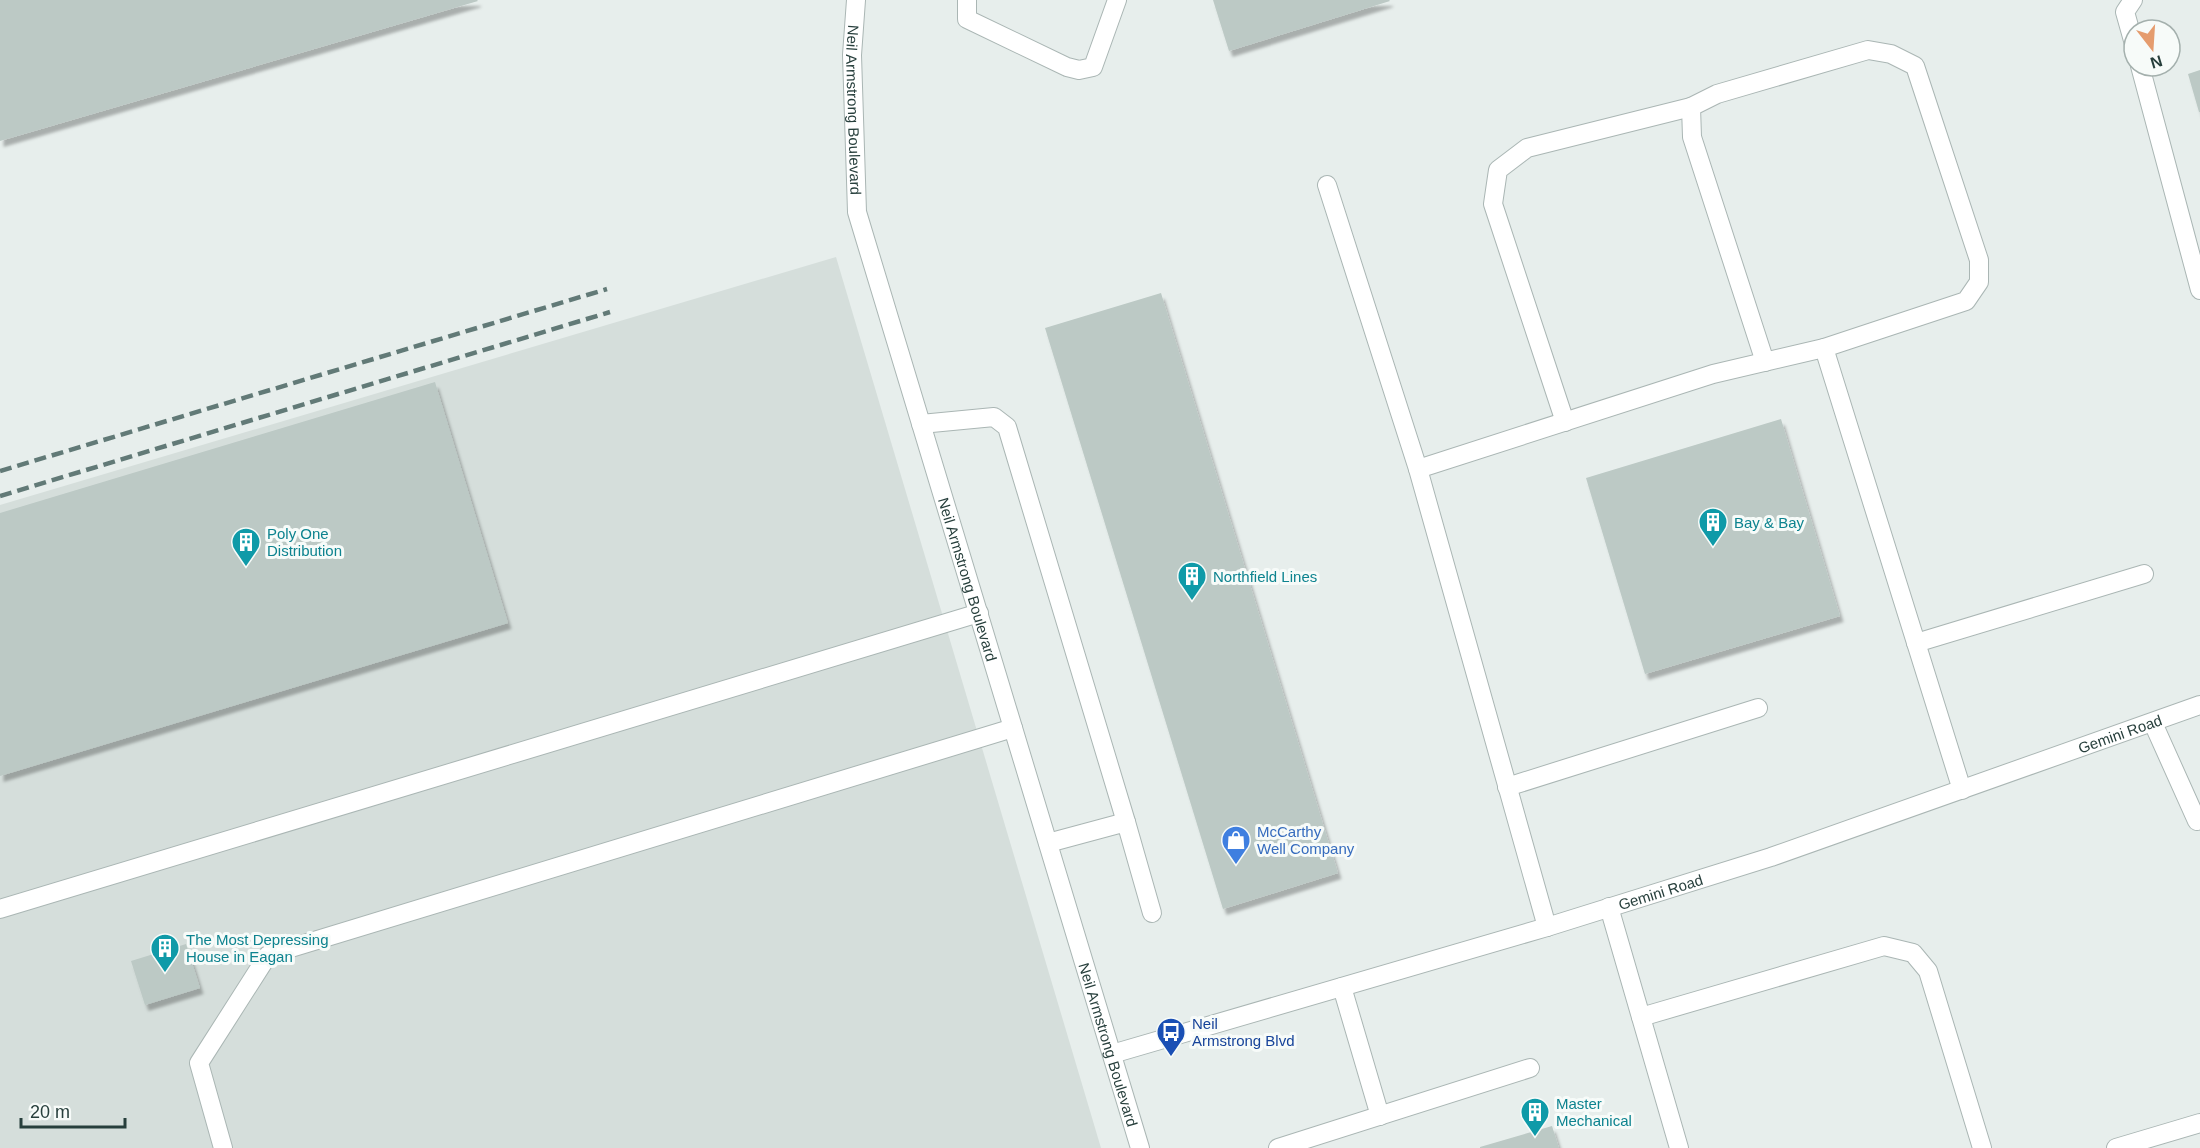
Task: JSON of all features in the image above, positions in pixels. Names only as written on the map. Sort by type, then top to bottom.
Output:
[{"type":"street","name":"Neil Armstrong Boulevard","points":[[856,0],[852,55],[857,212],[1140,1148]]},
{"type":"street","points":[[967,0],[967,19],[1067,67],[1078,70],[1093,67],[1117,0]]},
{"type":"street","points":[[2127,18],[2125,12],[2133,0]]},
{"type":"street","points":[[1418,469],[1565,422],[1713,374],[1824,348],[1966,301],[1979,282],[1979,260],[1915,66],[1891,54],[1868,50],[1717,94],[1691,107],[1527,148],[1498,170],[1493,204],[1565,422]]},
{"type":"street","points":[[2143,78],[2200,290]]},
{"type":"street","points":[[1691,107],[1692,137],[1766,362]]},
{"type":"street","points":[[1327,185],[1418,469],[1546,927]]},
{"type":"street","points":[[1824,348],[1962,790]]},
{"type":"street","points":[[921,424],[994,417],[1007,427],[1152,913]]},
{"type":"street","points":[[1916,643],[2144,574]]},
{"type":"street","points":[[0,909],[979,613]]},
{"type":"street","name":"Gemini Road","points":[[1112,1054],[1546,927],[1771,857],[2200,705]]},
{"type":"street","points":[[1507,787],[1758,708]]},
{"type":"street","points":[[2153,723],[2199,823]]},
{"type":"street","points":[[223,1148],[199,1063],[268,955],[1013,728]]},
{"type":"street","points":[[1048,843],[1126,822]]},
{"type":"street","points":[[1609,907],[1679,1148]]},
{"type":"street","points":[[1641,1017],[1884,946],[1913,953],[1928,971],[1982,1148]]},
{"type":"street","points":[[1342,987],[1380,1116]]},
{"type":"street","points":[[1278,1148],[1530,1068]]},
{"type":"street","points":[[2116,1148],[2178,1139],[2200,1123]]},
{"type":"shaded area","points":[[836,257],[1101,1148],[0,1148],[0,505]]},
{"type":"building","points":[[0,0],[477,0],[478,1],[0,141]]},
{"type":"building","points":[[1213,0],[1389,0],[1390,1],[1229,51]]},
{"type":"building","points":[[2200,70],[2200,112],[2199,112],[2188,74]]},
{"type":"building","name":"Northfield Lines","points":[[1161,293],[1338,873],[1223,909],[1045,328]]},
{"type":"building","name":"Poly One Distribution","points":[[435,382],[508,623],[0,776],[0,513]]},
{"type":"building","name":"Bay & Bay","points":[[1781,419],[1840,616],[1645,674],[1586,478]]},
{"type":"building","name":"The Most Depressing House in Eagan","points":[[186,944],[200,988],[145,1005],[131,961]]},
{"type":"building","name":"Master Mechanical","points":[[1552,1126],[1559,1148],[1480,1148],[1480,1147]]},
{"type":"railway","points":[[0,471],[607,289]]},
{"type":"railway","points":[[0,496],[610,312]]},
{"type":"place","name":"Bay & Bay","points":[[1713,548]]},
{"type":"place","name":"Poly One Distribution","points":[[246,568]]},
{"type":"place","name":"Northfield Lines","points":[[1192,602]]},
{"type":"place","name":"McCarthy Well Company","points":[[1236,866]]},
{"type":"place","name":"The Most Depressing House in Eagan","points":[[165,974]]},
{"type":"place","name":"Neil Armstrong Blvd","points":[[1171,1058]]},
{"type":"place","name":"Master Mechanical","points":[[1535,1138]]}]
